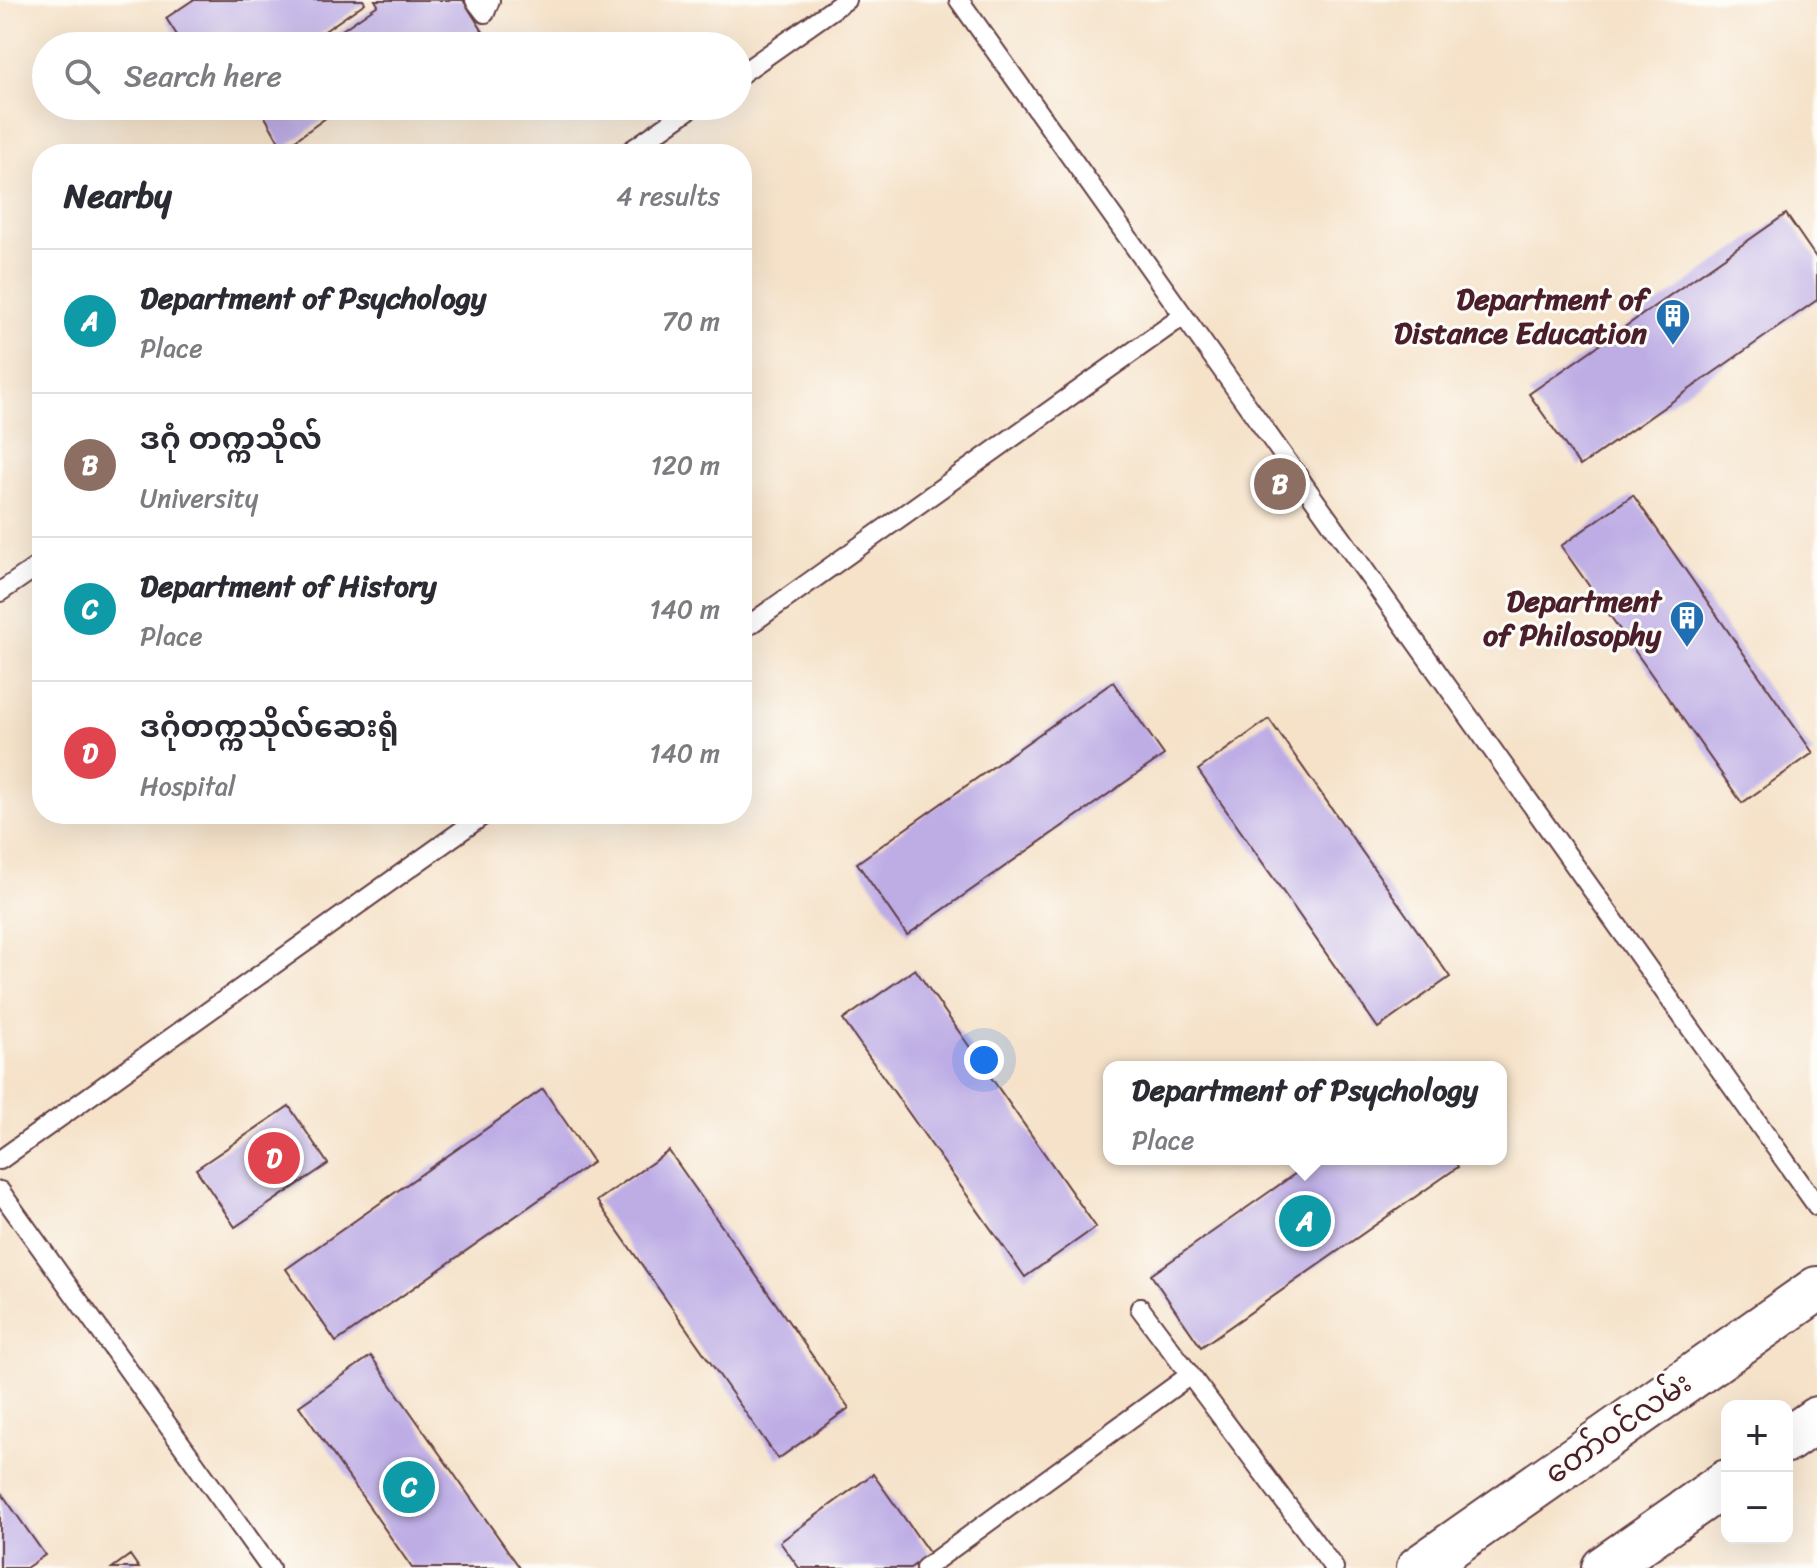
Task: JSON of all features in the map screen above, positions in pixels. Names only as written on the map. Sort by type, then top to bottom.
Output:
[{"type":"street","name":"တော်ဝင်လမ်း","points":[[1419,1568],[1817,1289]]},
{"type":"street","points":[[1793,1436],[1817,1419]]},
{"type":"street","points":[[1604,1568],[1721,1486]]},
{"type":"lane","points":[[475,0],[485,13],[490,0]]},
{"type":"lane","points":[[752,66],[846,0]]},
{"type":"lane","points":[[959,0],[1817,1206]]},
{"type":"lane","points":[[640,144],[674,120]]},
{"type":"lane","points":[[752,623],[1183,316]]},
{"type":"lane","points":[[0,592],[32,570]]},
{"type":"lane","points":[[0,1160],[471,824]]},
{"type":"lane","points":[[0,1191],[270,1568]]},
{"type":"lane","points":[[1140,1308],[1334,1568]]},
{"type":"lane","points":[[925,1568],[1190,1375]]},
{"type":"building","points":[[193,0],[363,0],[365,3],[323,32],[175,32],[166,18]]},
{"type":"building","points":[[375,0],[463,0],[483,32],[339,32],[378,5]]},
{"type":"building","points":[[267,120],[323,120],[290,144],[280,144]]},
{"type":"building","name":"Department of Distance Education","points":[[1786,214],[1817,259],[1817,300],[1580,466],[1529,394]]},
{"type":"building","name":"Department of Philosophy","points":[[1633,495],[1813,753],[1742,803],[1561,546]]},
{"type":"building","points":[[1113,682],[1164,755],[907,935],[857,863]]},
{"type":"building","points":[[1269,719],[1450,977],[1378,1028],[1198,770]]},
{"type":"building","points":[[915,969],[1096,1227],[1025,1277],[843,1020]]},
{"type":"building","points":[[543,1089],[593,1162],[336,1342],[286,1269]]},
{"type":"building","points":[[289,1106],[328,1164],[235,1227],[196,1169]]},
{"type":"building","points":[[669,1151],[849,1408],[778,1459],[597,1201]]},
{"type":"building","points":[[1307,1165],[1458,1167],[1201,1347],[1151,1275]]},
{"type":"building","points":[[371,1356],[520,1568],[412,1568],[299,1406]]},
{"type":"building","points":[[873,1474],[930,1554],[910,1568],[799,1568],[780,1542]]},
{"type":"building","points":[[0,1491],[45,1555],[26,1568],[0,1568]]},
{"type":"building","points":[[130,1555],[139,1568],[112,1568]]},
{"type":"place","name":"Department of Distance Education","points":[[1673,347]]},
{"type":"place","name":"ဒဂုံ တက္ကသိုလ်","points":[[1280,484]]},
{"type":"place","name":"Department of Philosophy","points":[[1687,649]]},
{"type":"place","name":"ဒဂုံတက္ကသိုလ်ဆေးရုံ","points":[[274,1158]]},
{"type":"place","name":"Department of Psychology","points":[[1305,1221]]},
{"type":"place","name":"Department of History","points":[[409,1487]]}]
